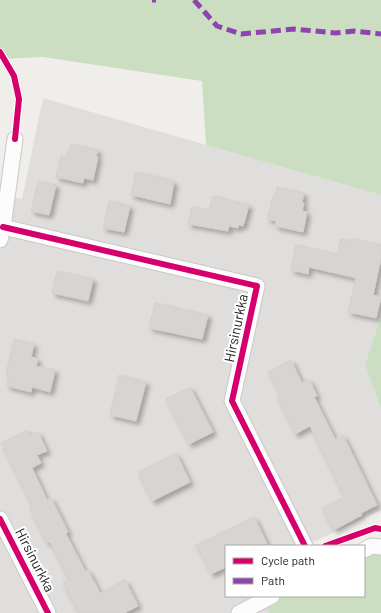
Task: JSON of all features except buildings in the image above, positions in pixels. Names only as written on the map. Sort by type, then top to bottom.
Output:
[{"type":"street","name":"Hirsinurkka","points":[[15,139],[2,234],[257,286],[232,401],[304,545]]},
{"type":"street","name":"Hirsinurkka","points":[[0,519],[48,613]]},
{"type":"street","points":[[365,550],[372,546],[381,547]]},
{"type":"street","points":[[239,613],[270,597]]},
{"type":"shaded area","points":[[43,98],[381,195],[381,315],[365,365],[381,409],[381,510],[307,545],[225,545],[225,597],[261,597],[269,613],[0,613],[0,195],[22,199]]},
{"type":"green space","points":[[0,0],[381,0],[381,195],[206,145],[202,81],[43,57],[0,59]]},
{"type":"green space","points":[[381,315],[381,409],[365,365]]},
{"type":"green space","points":[[381,547],[381,613],[269,613],[263,601],[270,597],[365,597],[365,550]]},
{"type":"marked path","points":[[194,0],[217,26],[241,34],[294,29],[335,33],[354,31],[381,34]]},
{"type":"cycle path","points":[[0,52],[14,76],[19,99],[15,139]]},
{"type":"cycle path","points":[[3,227],[257,286],[232,401],[304,545]]},
{"type":"cycle path","points":[[0,519],[48,613]]},
{"type":"cycle path","points":[[328,545],[375,528],[381,529]]}]
